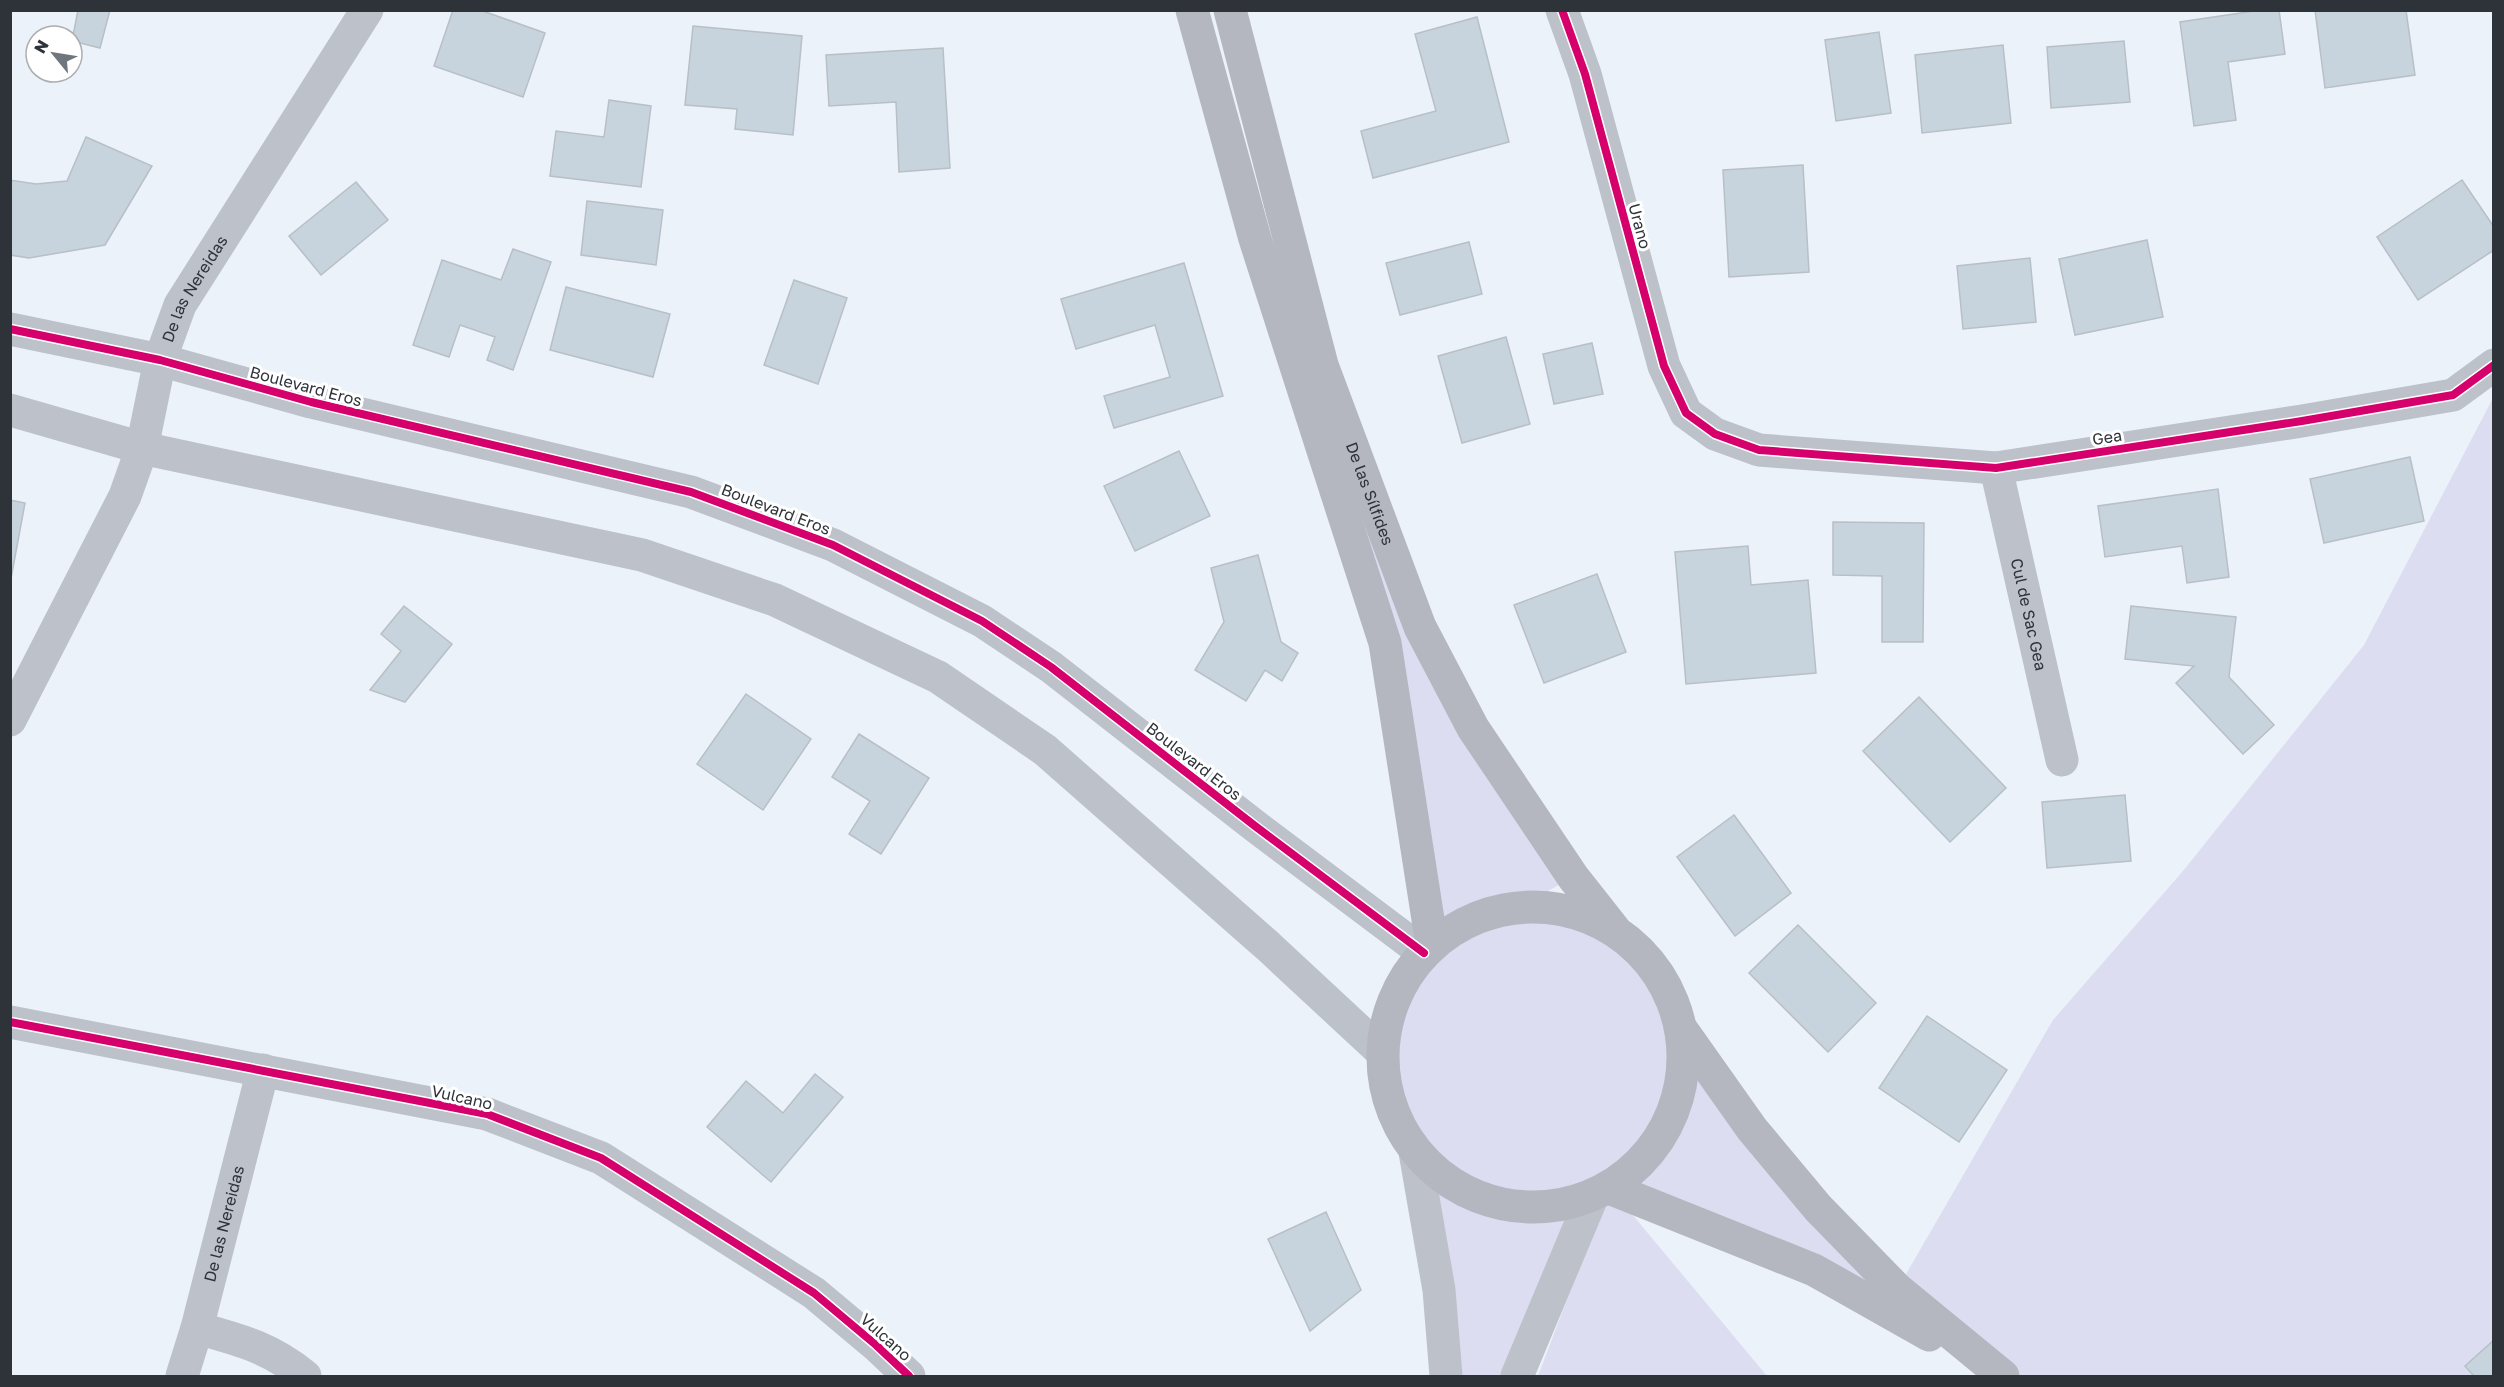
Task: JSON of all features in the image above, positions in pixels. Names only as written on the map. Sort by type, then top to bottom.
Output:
[{"type":"main road","name":"De las Sílfides","points":[[1192,10],[1255,238],[1385,643],[1428,949]]},
{"type":"main road","name":"De las Sílfides","points":[[1230,10],[1322,365],[1420,627],[1473,728],[1573,877],[1614,929]]},
{"type":"main road","points":[[1520,906],[1554,907],[1585,915],[1614,929],[1646,956],[1670,990],[1682,1030],[1683,1076],[1671,1120],[1646,1159],[1601,1192],[1544,1208],[1496,1204],[1452,1185],[1415,1152],[1397,1122],[1386,1088],[1382,1052],[1386,1025],[1394,999],[1407,974],[1428,949],[1459,926],[1489,913],[1520,906]]},
{"type":"main road","points":[[1682,1030],[1752,1129],[1818,1208],[1897,1289],[2002,1376]]},
{"type":"main road","points":[[1601,1192],[1814,1270],[2002,1376]]},
{"type":"street","name":"De las Nereidas","points":[[10,720],[125,496],[142,448],[160,360],[180,305],[368,10]]},
{"type":"street","name":"Urano","points":[[1562,10],[1585,74],[1664,366],[1686,413],[1715,434]]},
{"type":"street","name":"Boulevard Eros","points":[[10,329],[160,360],[311,402],[691,492],[833,545],[982,621],[1051,667],[1255,826],[1428,949]]},
{"type":"street","name":"Gea","points":[[1715,434],[1759,450],[1996,468],[2302,421],[2453,394],[2493,365]]},
{"type":"street","points":[[10,410],[142,448],[642,555],[775,600],[927,672],[1045,750],[1268,946],[1382,1052]]},
{"type":"street","name":"Cul de Sac Gea","points":[[1996,468],[2062,760]]},
{"type":"street","name":"Vulcano","points":[[10,1022],[487,1114],[602,1158],[814,1293],[876,1345],[909,1377]]},
{"type":"street","name":"De las Nereidas","points":[[182,1377],[263,1070]]},
{"type":"street","points":[[1415,1152],[1439,1290],[1446,1377]]},
{"type":"street","points":[[1517,1377],[1601,1192]]},
{"type":"street","points":[[196,1328],[258,1346],[293,1366],[305,1377]]},
{"type":"shaded area","points":[[1322,365],[1420,627],[1573,877],[1521,906],[1601,932],[1627,950],[1649,975],[1682,1031],[1898,1288],[2053,1020],[2183,871],[2364,645],[2493,398],[2493,1376],[2003,1376],[1904,1294],[1611,1189],[1767,1376],[1538,1376],[1609,1189],[1517,1376],[1446,1376],[1415,1152],[1397,1129],[1385,1092],[1382,1052],[1393,1011],[1413,974],[1443,944],[1473,927],[1432,945]]},
{"type":"building","points":[[78,10],[110,10],[100,48],[84,44],[84,24],[75,24]]},
{"type":"building","points":[[453,10],[480,10],[545,33],[523,97],[434,66]]},
{"type":"building","points":[[2261,10],[2279,10],[2285,54],[2228,62],[2236,120],[2194,126],[2180,22]]},
{"type":"building","points":[[2315,10],[2406,10],[2415,75],[2325,88]]},
{"type":"building","points":[[1477,17],[1509,142],[1373,178],[1361,131],[1436,111],[1415,34]]},
{"type":"building","points":[[693,26],[802,36],[793,135],[735,129],[737,109],[685,105]]},
{"type":"building","points":[[1879,32],[1891,113],[1836,121],[1825,40]]},
{"type":"building","points":[[2124,41],[2130,102],[2051,108],[2047,47]]},
{"type":"building","points":[[2003,45],[2011,123],[1922,133],[1915,55]]},
{"type":"building","points":[[943,48],[950,168],[899,172],[896,102],[829,106],[826,55]]},
{"type":"building","points":[[609,100],[651,106],[641,187],[550,176],[556,131],[604,137]]},
{"type":"building","points":[[86,137],[152,166],[105,245],[29,258],[10,255],[10,180],[36,184],[67,181]]},
{"type":"building","points":[[1803,165],[1809,272],[1729,277],[1723,170]]},
{"type":"building","points":[[2462,180],[2494,227],[2494,250],[2418,300],[2377,237]]},
{"type":"building","points":[[356,182],[388,220],[321,275],[289,236]]},
{"type":"building","points":[[587,201],[663,210],[656,265],[581,255]]},
{"type":"building","points":[[2147,240],[2163,317],[2075,335],[2059,259]]},
{"type":"building","points":[[1469,242],[1482,294],[1400,315],[1386,263]]},
{"type":"building","points":[[513,249],[551,262],[513,370],[487,360],[495,337],[460,325],[449,357],[413,345],[442,260],[501,280]]},
{"type":"building","points":[[2030,258],[2036,322],[1963,329],[1957,266]]},
{"type":"building","points":[[1184,263],[1223,396],[1114,428],[1104,396],[1170,377],[1155,325],[1076,349],[1061,299]]},
{"type":"building","points":[[794,280],[847,298],[818,384],[764,365]]},
{"type":"building","points":[[566,287],[670,314],[653,377],[550,350]]},
{"type":"building","points":[[1506,337],[1530,424],[1462,443],[1438,356]]},
{"type":"building","points":[[1592,343],[1603,394],[1554,404],[1543,354]]},
{"type":"building","points":[[1179,451],[1210,516],[1135,551],[1104,486]]},
{"type":"building","points":[[2410,457],[2424,521],[2324,543],[2310,479]]},
{"type":"building","points":[[2218,489],[2229,577],[2187,583],[2182,546],[2105,557],[2098,506]]},
{"type":"building","points":[[10,500],[25,503],[10,584]]},
{"type":"building","points":[[1833,522],[1924,523],[1923,642],[1882,642],[1882,576],[1833,575]]},
{"type":"building","points":[[1748,546],[1751,585],[1808,580],[1816,673],[1686,684],[1675,552]]},
{"type":"building","points":[[1258,555],[1281,642],[1298,653],[1282,681],[1265,670],[1246,701],[1195,670],[1224,622],[1211,568]]},
{"type":"building","points":[[1597,574],[1626,652],[1544,683],[1514,605]]},
{"type":"building","points":[[404,606],[452,644],[405,702],[370,690],[401,651],[381,634]]},
{"type":"building","points":[[2131,606],[2236,617],[2229,677],[2274,725],[2243,754],[2176,683],[2194,666],[2125,659]]},
{"type":"building","points":[[746,694],[811,739],[763,810],[697,764]]},
{"type":"building","points":[[1919,697],[2006,788],[1950,842],[1863,751]]},
{"type":"building","points":[[859,734],[929,778],[881,854],[849,834],[870,801],[832,777]]},
{"type":"building","points":[[2125,795],[2131,861],[2047,868],[2042,802]]},
{"type":"building","points":[[1734,815],[1791,893],[1735,936],[1677,857]]},
{"type":"building","points":[[1798,925],[1876,1003],[1828,1052],[1749,973]]},
{"type":"building","points":[[1927,1016],[2007,1070],[1959,1142],[1879,1088]]},
{"type":"building","points":[[815,1074],[843,1097],[771,1182],[707,1127],[746,1081],[783,1113]]},
{"type":"building","points":[[1326,1212],[1361,1290],[1310,1331],[1268,1239]]},
{"type":"building","points":[[2494,1340],[2494,1376],[2474,1376],[2465,1366]]},
{"type":"cycle path","points":[[1562,10],[1585,74],[1664,366],[1686,413],[1715,434],[1759,450],[1996,468],[2302,421],[2453,395],[2494,365]]},
{"type":"cycle path","points":[[10,329],[160,360],[311,402],[691,492],[833,545],[982,621],[1051,667],[1255,826],[1424,953]]},
{"type":"cycle path","points":[[10,1022],[487,1114],[601,1158],[814,1293],[909,1376]]}]
